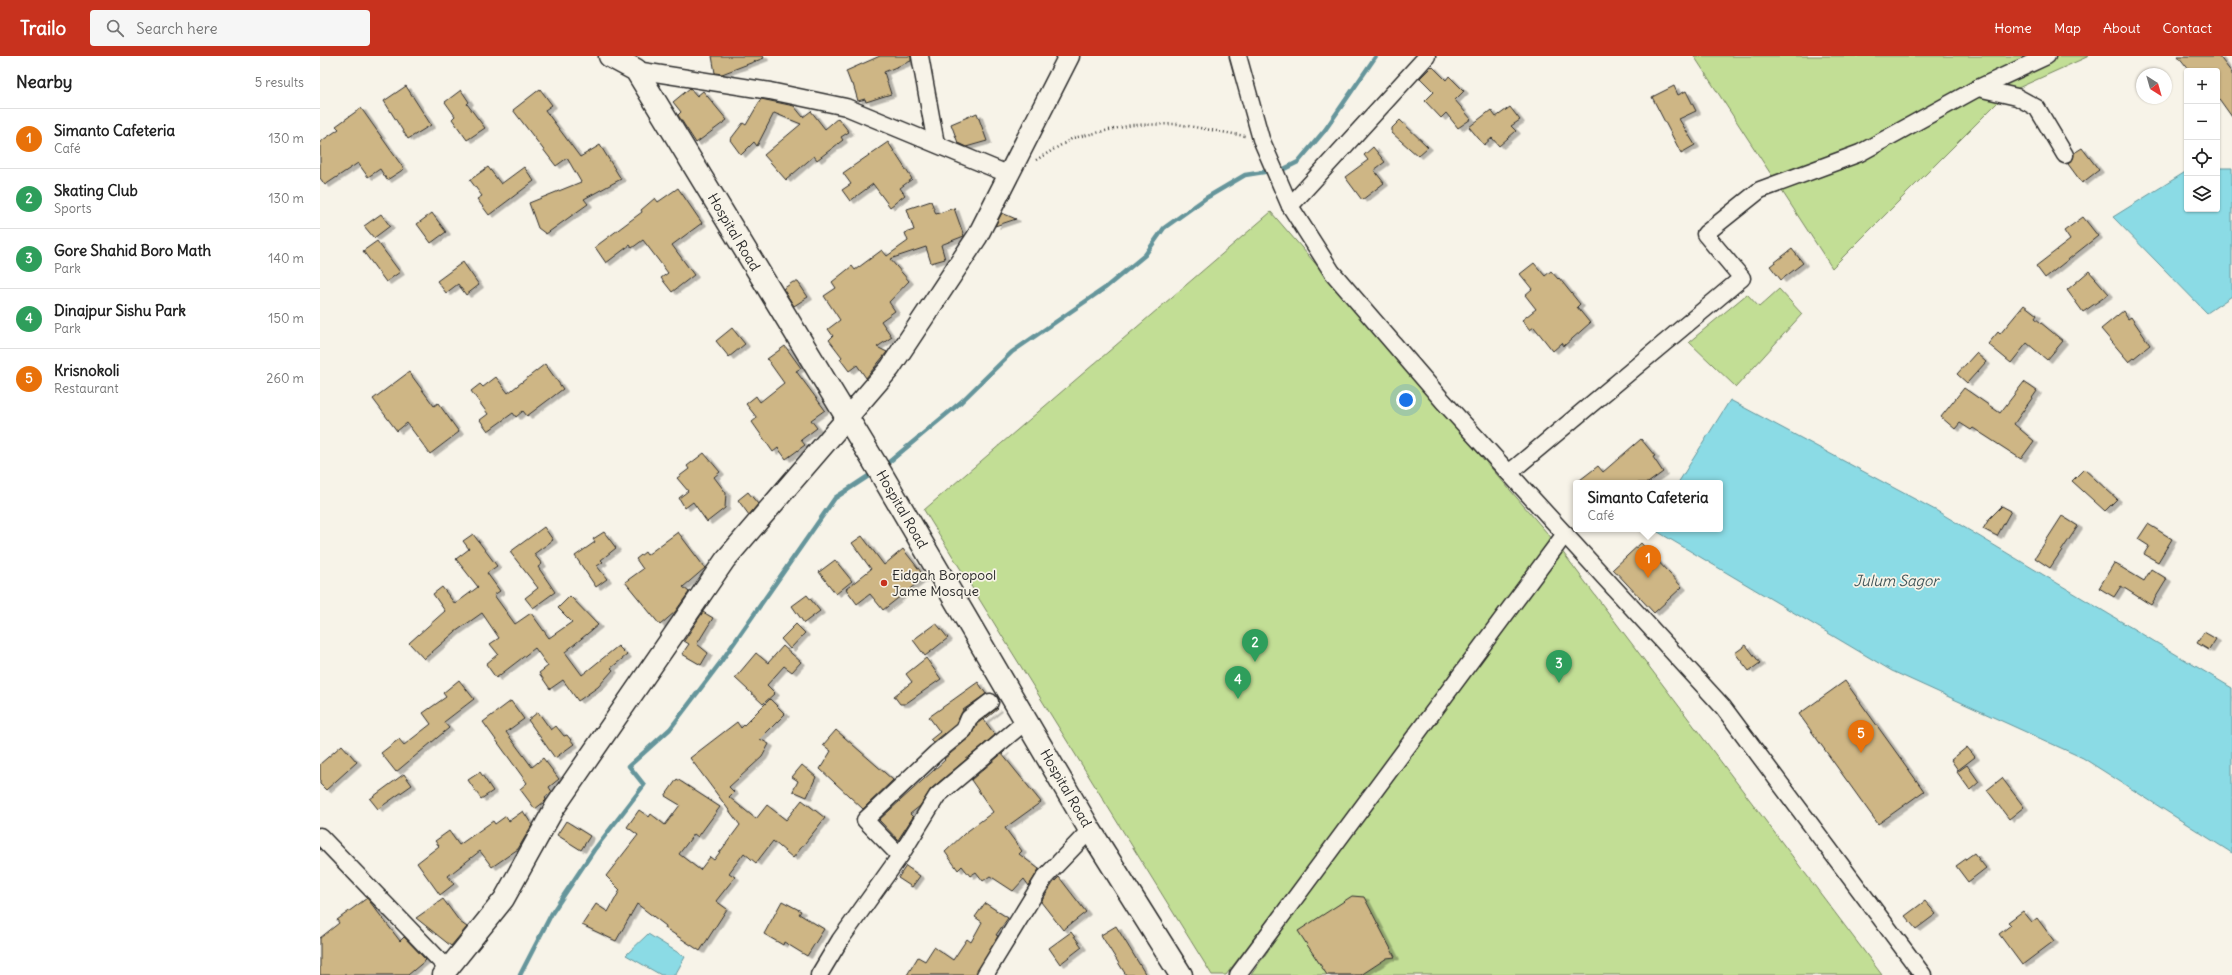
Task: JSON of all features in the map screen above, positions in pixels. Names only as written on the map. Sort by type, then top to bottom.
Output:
[{"type":"main road","points":[[610,56],[636,70]]},
{"type":"main road","name":"Hospital Road","points":[[636,70],[869,454],[1027,720],[1090,830],[1181,975]]},
{"type":"street","points":[[920,56],[936,144]]},
{"type":"street","points":[[320,836],[445,972],[504,899],[555,807],[725,560],[847,418],[898,355],[978,237],[1069,56]]},
{"type":"street","points":[[1238,56],[1261,139],[1287,200],[1332,272],[1443,401],[1723,707],[1923,975]]},
{"type":"street","points":[[1287,200],[1426,56]]},
{"type":"street","points":[[1509,472],[1742,278],[1705,234],[1760,190],[1860,153],[1978,88],[2047,56]]},
{"type":"street","points":[[636,70],[770,91],[846,107],[1010,175]]},
{"type":"street","points":[[1978,88],[2017,96],[2037,108],[2065,155]]},
{"type":"street","points":[[1238,975],[1565,534]]},
{"type":"street","points":[[900,856],[865,820],[936,753],[964,730],[969,718],[990,702]]},
{"type":"street","points":[[819,975],[840,940],[900,856],[937,796],[1027,720]]},
{"type":"street","points":[[985,975],[1045,877],[1090,830]]},
{"type":"path","points":[[1035,160],[1073,138],[1132,126],[1177,124],[1261,139]]},
{"type":"green space","points":[[1694,56],[2089,56],[2007,93],[1832,268]]},
{"type":"green space","points":[[1271,212],[1554,541],[1226,975],[1212,975],[924,510]]},
{"type":"green space","points":[[1779,289],[1802,314],[1736,387],[1689,342],[1747,294],[1759,307]]},
{"type":"green space","points":[[1555,542],[1882,975],[1251,975]]},
{"type":"water","points":[[2220,168],[2232,168],[2232,296],[2207,313],[2113,217],[2184,173],[2184,212],[2220,212]]},
{"type":"water","name":"Julum Sagor","points":[[1730,400],[1937,511],[2232,688],[2232,853],[2083,758],[1892,671],[1658,532],[1723,532],[1723,480],[1680,480]]},
{"type":"water","points":[[648,934],[685,957],[675,975],[661,975],[626,955]]},
{"type":"building","points":[[712,56],[763,56],[764,58],[722,74],[715,73]]},
{"type":"building","points":[[880,56],[911,56],[911,61],[884,72],[891,94],[866,102],[865,99],[858,101],[853,84],[851,84],[846,71]]},
{"type":"building","points":[[2178,56],[2219,56],[2232,73],[2232,117],[2220,100],[2220,68],[2188,68]]},
{"type":"building","points":[[1432,66],[1446,80],[1449,76],[1464,91],[1455,100],[1471,119],[1458,128],[1446,113],[1441,118],[1425,101],[1434,92],[1420,78]]},
{"type":"building","points":[[406,86],[431,125],[408,139],[384,101]]},
{"type":"building","points":[[1674,86],[1678,95],[1686,91],[1696,111],[1679,119],[1695,145],[1681,153],[1652,97]]},
{"type":"building","points":[[690,88],[697,96],[703,91],[727,120],[696,143],[678,115],[681,112],[673,102]]},
{"type":"building","points":[[540,89],[552,105],[545,110],[580,157],[600,145],[621,179],[584,199],[588,204],[546,234],[538,228],[529,203],[581,182],[567,158],[556,166],[513,110]]},
{"type":"building","points":[[461,90],[469,102],[467,104],[485,128],[467,140],[452,119],[455,116],[445,102]]},
{"type":"building","points":[[761,99],[794,106],[803,117],[811,111],[825,129],[838,118],[849,132],[841,137],[843,140],[817,160],[814,156],[786,180],[764,155],[801,124],[774,113],[757,146],[754,142],[741,155],[730,140],[743,123],[746,125]]},
{"type":"building","points":[[1510,107],[1520,120],[1511,126],[1516,131],[1499,146],[1492,138],[1484,145],[1469,127],[1491,110],[1496,117]]},
{"type":"building","points":[[361,108],[404,169],[387,180],[380,169],[368,177],[358,163],[325,185],[320,178],[320,142],[339,129],[336,126]]},
{"type":"building","points":[[977,113],[987,141],[966,147],[958,143],[951,124]]},
{"type":"building","points":[[1400,120],[1428,147],[1418,156],[1392,133],[1392,128]]},
{"type":"building","points":[[888,142],[912,179],[900,188],[905,195],[890,207],[873,184],[850,201],[842,190],[851,184],[843,173]]},
{"type":"building","points":[[1373,147],[1385,162],[1374,170],[1384,183],[1362,200],[1345,177],[1368,160],[1364,155]]},
{"type":"building","points":[[2082,148],[2099,170],[2082,183],[2068,164],[2073,159],[2074,153]]},
{"type":"building","points":[[488,167],[501,184],[524,167],[534,181],[489,215],[477,199],[482,196],[470,180]]},
{"type":"building","points":[[678,188],[702,223],[672,245],[694,275],[672,292],[661,278],[668,273],[643,240],[632,248],[630,245],[606,263],[595,247],[642,212],[641,210],[655,198],[658,202]]},
{"type":"building","points":[[931,201],[936,214],[954,208],[964,236],[941,245],[945,259],[931,263],[926,247],[890,259],[909,281],[889,302],[895,311],[881,321],[892,337],[877,347],[887,352],[866,378],[857,365],[849,371],[840,359],[842,357],[829,340],[833,336],[828,329],[840,320],[824,296],[836,288],[832,282],[852,266],[855,270],[882,250],[887,256],[908,241],[905,233],[914,230],[907,209]]},
{"type":"building","points":[[432,213],[446,232],[431,243],[417,224]]},
{"type":"building","points":[[1002,213],[1016,219],[995,226]]},
{"type":"building","points":[[381,214],[390,226],[374,238],[364,226]]},
{"type":"building","points":[[2083,217],[2098,236],[2045,278],[2036,266],[2070,240],[2064,231]]},
{"type":"building","points":[[377,241],[400,272],[386,282],[363,251]]},
{"type":"building","points":[[1792,249],[1803,263],[1781,280],[1770,266]]},
{"type":"building","points":[[463,262],[479,285],[466,295],[458,284],[446,293],[437,281]]},
{"type":"building","points":[[1534,263],[1545,276],[1551,271],[1558,279],[1559,278],[1580,304],[1577,307],[1590,323],[1564,346],[1562,343],[1553,351],[1534,327],[1530,330],[1522,320],[1536,309],[1525,295],[1532,289],[1520,274]]},
{"type":"building","points":[[2089,271],[2109,294],[2083,312],[2067,290]]},
{"type":"building","points":[[793,282],[798,282],[808,297],[794,306],[783,289]]},
{"type":"building","points":[[2024,305],[2037,315],[2035,318],[2063,341],[2047,360],[2027,343],[2011,363],[1988,344],[1998,332],[2000,334]]},
{"type":"building","points":[[2123,311],[2128,319],[2131,317],[2150,345],[2129,362],[2101,329]]},
{"type":"building","points":[[732,328],[745,344],[729,357],[716,341]]},
{"type":"building","points":[[785,346],[801,368],[796,371],[825,410],[811,420],[817,428],[801,440],[805,445],[786,459],[778,448],[773,452],[752,422],[757,418],[746,404],[756,396],[760,402],[784,383],[767,359]]},
{"type":"building","points":[[1976,353],[1986,362],[1967,383],[1957,374]]},
{"type":"building","points":[[545,364],[563,389],[527,416],[523,411],[516,417],[513,413],[488,431],[480,420],[488,414],[471,391],[480,384],[483,387],[496,377],[508,393]]},
{"type":"building","points":[[409,372],[434,406],[438,403],[459,432],[430,454],[407,423],[397,431],[373,399]]},
{"type":"building","points":[[2024,382],[2037,391],[2014,424],[2034,441],[2021,459],[1973,428],[1971,430],[1960,423],[1955,429],[1941,417],[1964,388],[2000,413]]},
{"type":"building","points":[[1641,439],[1655,456],[1653,457],[1663,472],[1652,480],[1580,480],[1598,466],[1603,472]]},
{"type":"building","points":[[704,453],[720,472],[714,477],[726,493],[725,508],[707,522],[693,502],[685,508],[679,498],[688,491],[677,478],[689,469],[687,466]]},
{"type":"building","points":[[2084,469],[2117,499],[2105,511],[2072,481]]},
{"type":"building","points":[[748,492],[758,504],[749,515],[738,500]]},
{"type":"building","points":[[2002,506],[2011,511],[1997,536],[1983,529],[1989,519]]},
{"type":"building","points":[[2062,516],[2078,526],[2050,568],[2035,558]]},
{"type":"building","points":[[2148,524],[2172,539],[2158,562],[2144,554],[2149,546],[2138,539]]},
{"type":"building","points":[[544,527],[553,540],[534,554],[542,564],[538,567],[555,592],[533,608],[525,598],[538,588],[510,552]]},
{"type":"building","points":[[604,532],[616,548],[601,560],[603,562],[597,566],[607,579],[596,587],[575,556],[595,542],[593,539]]},
{"type":"building","points":[[678,532],[705,568],[683,587],[689,592],[675,612],[660,625],[625,582],[643,569],[636,559],[645,552],[647,555]]},
{"type":"building","points":[[473,534],[497,566],[487,573],[500,591],[494,595],[515,624],[531,613],[549,638],[572,622],[558,608],[570,596],[598,625],[565,652],[582,675],[618,646],[627,655],[611,668],[613,670],[598,687],[578,701],[563,680],[550,689],[539,673],[548,666],[535,648],[496,678],[486,664],[498,654],[490,644],[499,638],[482,613],[455,632],[424,659],[409,643],[445,611],[433,594],[442,587],[455,604],[478,587],[456,559],[469,549],[463,541]]},
{"type":"building","points":[[862,536],[884,565],[903,549],[925,577],[883,610],[870,594],[857,604],[846,589],[871,569],[852,543]]},
{"type":"building","points":[[1641,543],[1682,587],[1654,613],[1613,569]]},
{"type":"building","points":[[835,560],[852,581],[836,594],[819,572]]},
{"type":"building","points":[[2114,563],[2144,581],[2151,569],[2167,579],[2151,605],[2121,586],[2114,597],[2099,588]]},
{"type":"building","points":[[807,595],[820,611],[804,623],[792,606]]},
{"type":"building","points":[[703,612],[713,618],[697,644],[708,653],[701,665],[682,654],[689,644],[684,641]]},
{"type":"building","points":[[936,623],[948,638],[925,656],[913,640]]},
{"type":"building","points":[[796,624],[805,633],[790,649],[781,639]]},
{"type":"building","points":[[2204,632],[2216,639],[2209,650],[2197,643]]},
{"type":"building","points":[[1746,645],[1760,663],[1749,671],[1735,653]]},
{"type":"building","points":[[783,646],[801,662],[792,672],[784,666],[767,685],[775,693],[763,704],[735,678],[756,653],[768,663]]},
{"type":"building","points":[[926,658],[941,679],[905,704],[900,704],[894,696],[912,682],[906,674]]},
{"type":"building","points":[[459,680],[474,699],[444,722],[449,728],[396,772],[381,753],[399,739],[404,745],[431,724],[423,713],[446,697],[443,693]]},
{"type":"building","points":[[1845,681],[1924,791],[1878,824],[1799,714]]},
{"type":"building","points":[[978,682],[986,694],[963,710],[956,724],[933,743],[930,740],[940,732],[929,717]]},
{"type":"building","points":[[770,699],[785,714],[760,739],[769,744],[762,757],[729,787],[734,792],[729,797],[756,819],[767,805],[786,820],[802,800],[825,818],[793,858],[773,841],[756,863],[744,853],[729,873],[735,877],[716,901],[727,909],[700,951],[665,928],[666,926],[637,904],[616,941],[582,925],[596,904],[608,912],[620,890],[606,876],[638,835],[627,827],[639,810],[649,817],[651,814],[665,825],[680,805],[665,796],[677,779],[720,807],[698,837],[694,834],[679,854],[700,870],[710,857],[714,860],[740,825],[690,758],[737,722],[741,728]]},
{"type":"building","points":[[511,701],[524,719],[506,732],[532,767],[543,758],[559,779],[549,787],[552,792],[545,797],[546,800],[535,809],[520,789],[527,783],[483,722]]},
{"type":"building","points":[[997,708],[998,709],[984,720],[995,735],[931,789],[920,806],[910,814],[913,817],[898,840],[879,820],[945,760],[944,759],[970,737],[977,724]]},
{"type":"building","points":[[538,712],[551,730],[556,726],[564,736],[567,735],[574,744],[555,758],[528,720]]},
{"type":"building","points":[[836,730],[893,780],[863,809],[820,769],[831,751],[823,745]]},
{"type":"building","points":[[342,745],[357,762],[326,790],[320,784],[320,764]]},
{"type":"building","points":[[1967,747],[1975,757],[1958,770],[1951,760]]},
{"type":"building","points":[[1005,751],[1002,754],[1041,802],[1005,828],[1022,851],[1019,854],[1039,869],[1029,886],[1024,879],[1013,891],[990,876],[983,881],[976,872],[970,876],[962,866],[958,870],[945,852],[965,833],[993,812],[971,780]]},
{"type":"building","points":[[802,765],[816,777],[807,797],[793,791],[798,781],[792,777]]},
{"type":"building","points":[[1967,765],[1979,782],[1970,790],[1957,772]]},
{"type":"building","points":[[480,772],[493,791],[481,799],[468,780]]},
{"type":"building","points":[[404,774],[412,785],[378,809],[370,799]]},
{"type":"building","points":[[2002,778],[2024,807],[2009,819],[1987,790]]},
{"type":"building","points":[[523,811],[532,825],[518,849],[492,867],[480,851],[448,876],[454,884],[440,895],[417,863],[439,846],[435,841],[449,831],[459,845],[493,821],[495,824],[506,816],[509,821]]},
{"type":"building","points":[[566,821],[590,836],[581,850],[557,835]]},
{"type":"building","points":[[1974,853],[1986,868],[1968,882],[1956,866]]},
{"type":"building","points":[[906,866],[920,876],[912,887],[898,878]]},
{"type":"building","points":[[1059,877],[1086,912],[1063,930],[1041,902],[1053,883]]},
{"type":"building","points":[[1352,896],[1364,897],[1395,957],[1387,958],[1361,975],[1327,975],[1298,931]]},
{"type":"building","points":[[367,898],[400,941],[404,937],[426,960],[408,975],[320,975],[320,938],[339,923],[337,920]]},
{"type":"building","points":[[443,899],[460,922],[467,927],[451,946],[416,918]]},
{"type":"building","points":[[782,901],[801,911],[799,914],[824,929],[807,956],[784,942],[783,945],[764,934]]},
{"type":"building","points":[[1925,901],[1936,914],[1916,929],[1905,916]]},
{"type":"building","points":[[985,903],[1008,918],[996,935],[998,936],[976,975],[907,975],[918,957],[925,961],[934,947],[953,960],[967,939],[971,942],[982,922],[975,917]]},
{"type":"building","points":[[2023,911],[2032,922],[2037,918],[2054,941],[2022,965],[1999,934],[2011,925],[2008,922]]},
{"type":"building","points":[[1116,926],[1146,975],[1126,975],[1101,935]]},
{"type":"building","points":[[1071,932],[1082,947],[1060,964],[1049,948]]},
{"type":"waterway","points":[[883,467],[961,402],[1012,352],[1105,288],[1145,255],[1164,228],[1206,198],[1245,175],[1284,169],[1298,162],[1325,130],[1376,56]]},
{"type":"waterway","points":[[520,975],[552,913],[594,850],[644,785],[629,766],[670,729],[720,663],[835,498],[873,473]]},
{"type":"place","name":"Simanto Cafeteria","points":[[1648,578]]},
{"type":"place","name":"Eidgah Boropool Jame Mosque","points":[[884,583]]},
{"type":"place","name":"Skating Club","points":[[1255,662]]},
{"type":"place","name":"Gore Shahid Boro Math","points":[[1559,683]]},
{"type":"place","name":"Dinajpur Sishu Park","points":[[1238,699]]},
{"type":"place","name":"Krisnokoli","points":[[1861,753]]}]
